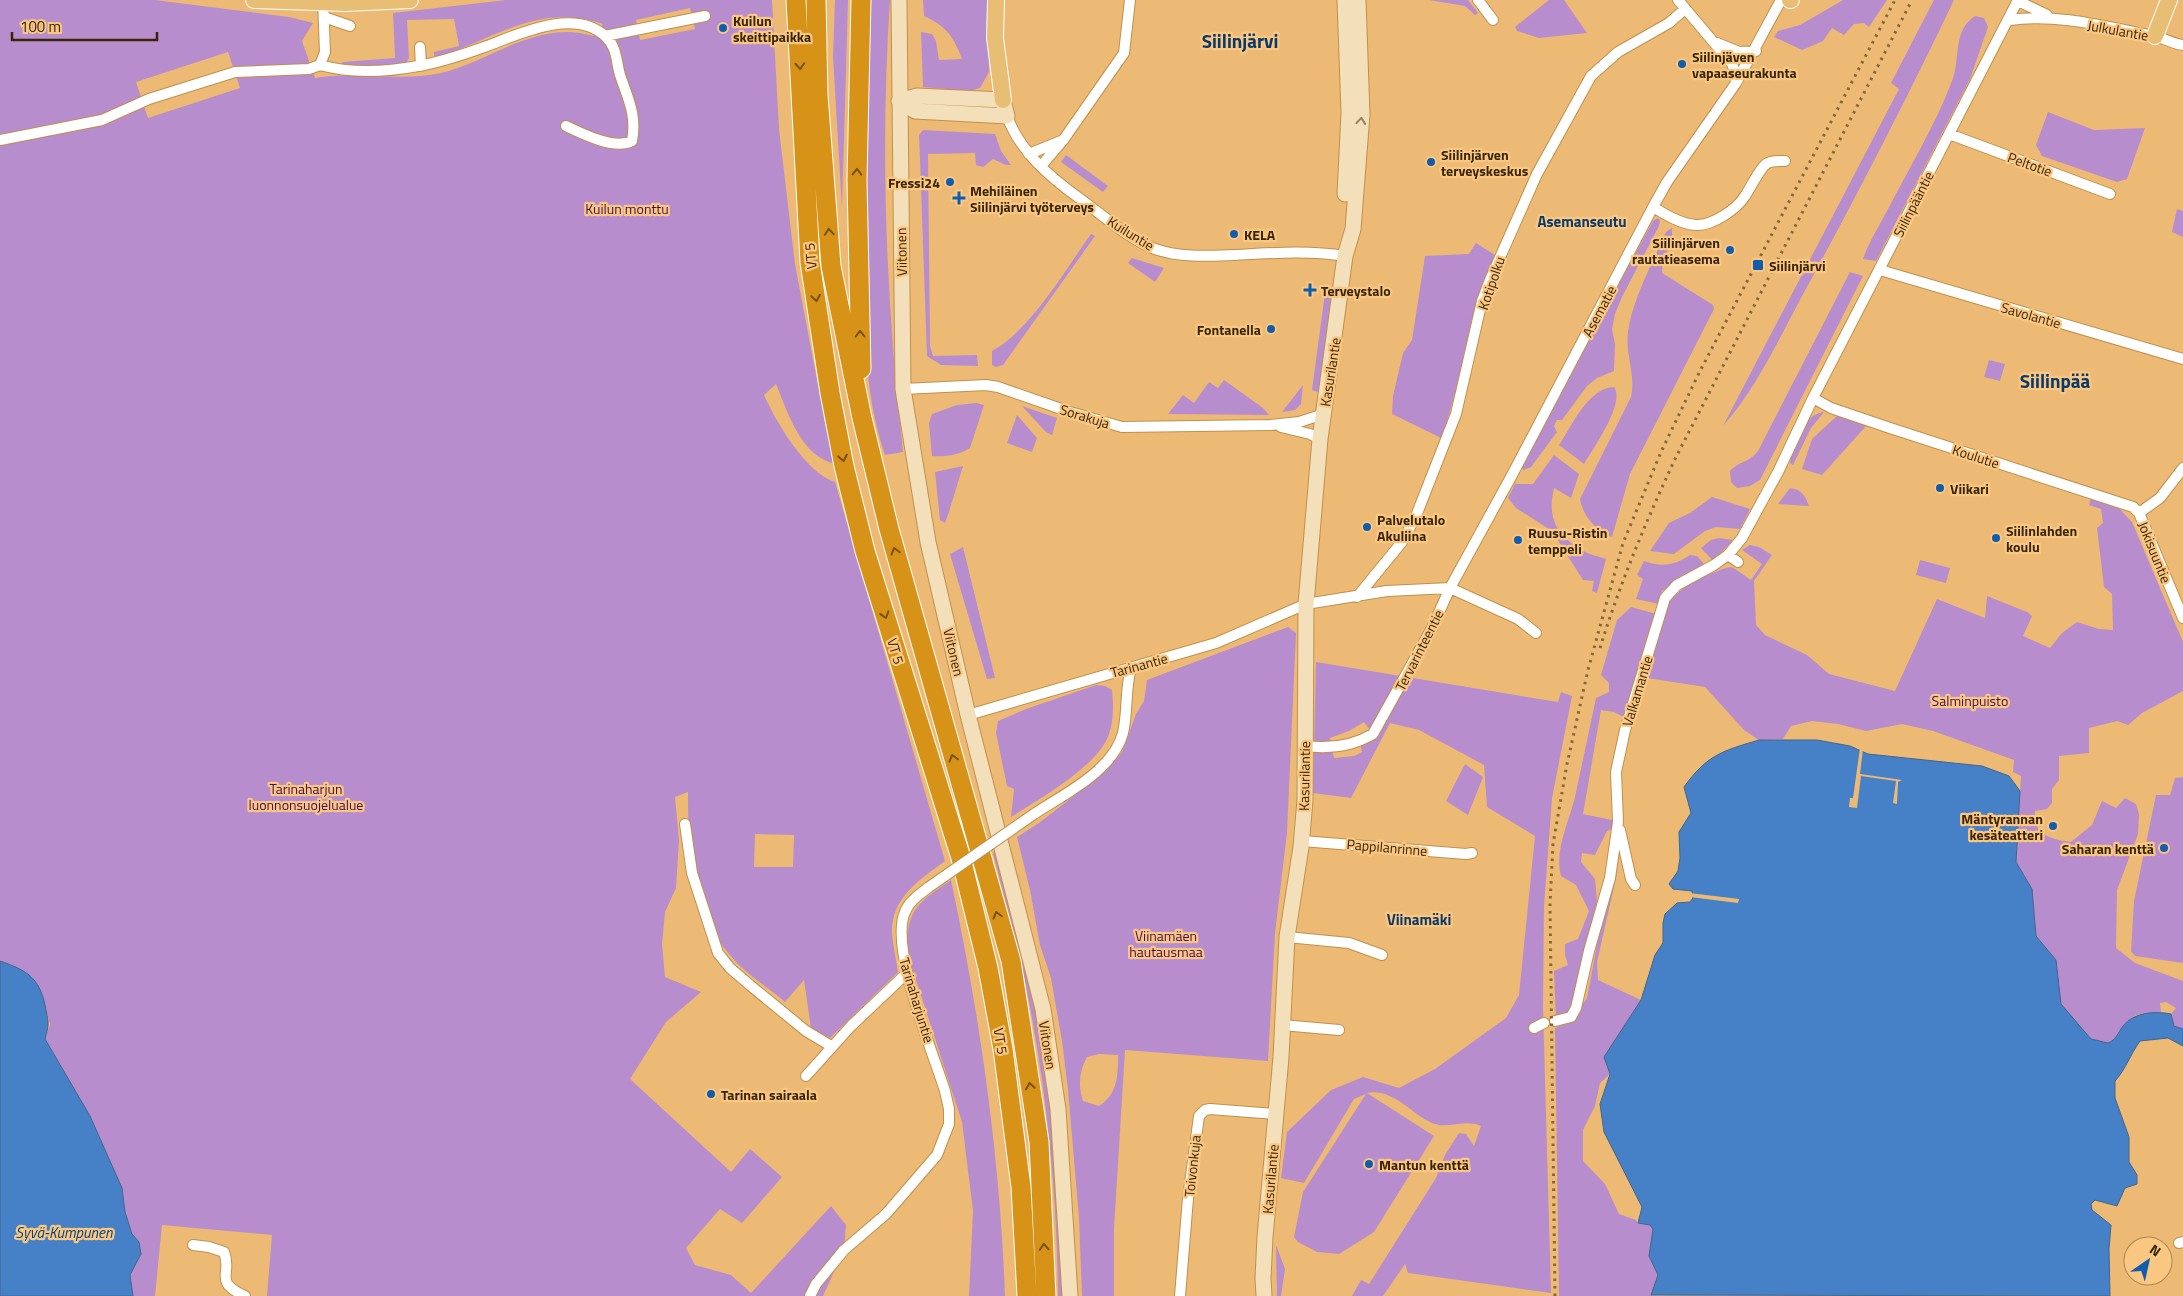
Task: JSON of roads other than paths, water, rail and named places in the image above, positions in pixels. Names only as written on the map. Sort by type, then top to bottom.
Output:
[{"type":"highway","name":"VT 5","points":[[796,0],[810,262],[832,402],[844,466],[865,551],[961,858],[988,968],[1003,1049],[1021,1187],[1027,1296]]},
{"type":"highway","name":"VT 5","points":[[816,0],[818,95],[831,266],[862,418],[889,529],[1011,962],[1039,1142],[1046,1296]]},
{"type":"highway","points":[[861,0],[857,180],[862,418]]},
{"type":"main road","points":[[254,0],[323,7],[410,0]]},
{"type":"main road","points":[[996,0],[995,38],[1003,100]]},
{"type":"main road","points":[[2156,36],[2169,0]]},
{"type":"street","name":"Viitonen","points":[[899,0],[903,389],[928,542],[968,715],[1043,1009],[1058,1109],[1070,1296]]},
{"type":"street","points":[[1040,166],[1064,139],[1124,53],[1130,0]]},
{"type":"street","name":"Kasurilantie","points":[[1345,256],[1344,229],[1349,113],[1346,0]]},
{"type":"street","name":"Kasurilantie","points":[[1264,1296],[1264,1237],[1276,1114],[1286,937],[1302,840],[1306,604],[1320,439],[1345,256],[1353,230],[1362,114],[1358,0]]},
{"type":"street","points":[[1478,0],[1493,20]]},
{"type":"street","points":[[1678,0],[1732,64],[1736,83]]},
{"type":"street","name":"Asematie","points":[[1450,588],[1667,182],[1736,83],[1756,51],[1781,0]]},
{"type":"street","points":[[323,7],[350,26]]},
{"type":"street","points":[[320,65],[325,52],[323,7]]},
{"type":"street","name":"Julkulantie","points":[[2015,8],[2030,17],[2052,18]]},
{"type":"street","name":"Julkulantie","points":[[2015,8],[2052,18],[2156,36],[2183,45]]},
{"type":"street","name":"Siilinpääntie","points":[[1813,398],[2015,8]]},
{"type":"street","name":"Kotipolku","points":[[1357,597],[1402,542],[1416,516],[1456,414],[1482,301],[1490,280],[1537,174],[1588,81],[1593,73],[1618,52],[1668,23],[1685,9]]},
{"type":"street","points":[[605,36],[705,16]]},
{"type":"street","points":[[0,140],[102,120],[150,99],[235,72],[309,69],[320,65],[337,70],[373,72],[421,66],[451,59],[521,31],[555,24],[577,24],[605,36],[614,49],[635,123],[632,140],[627,143],[611,143],[566,126]]},
{"type":"street","points":[[1714,42],[1739,52],[1756,51]]},
{"type":"street","points":[[420,47],[421,66]]},
{"type":"street","points":[[899,101],[917,96],[1003,100]]},
{"type":"street","name":"Kuiluntie","points":[[1003,100],[1007,116],[1030,154],[1053,179],[1154,249],[1175,254],[1205,256],[1325,253],[1345,256]]},
{"type":"street","points":[[899,101],[915,111],[1007,116]]},
{"type":"street","name":"Peltotie","points":[[1949,134],[2110,194]]},
{"type":"street","points":[[1030,154],[1064,139]]},
{"type":"street","points":[[1653,207],[1668,216],[1685,222],[1696,225],[1706,224],[1725,214],[1742,200],[1766,164],[1777,160],[1785,161]]},
{"type":"street","name":"Savolantie","points":[[1880,270],[2183,360]]},
{"type":"street","name":"Sorakuja","points":[[903,389],[992,386],[1122,427],[1271,425],[1299,422],[1324,414]]},
{"type":"street","name":"Koulutie","points":[[1813,398],[1831,408],[1890,428],[2123,503],[2139,513]]},
{"type":"street","name":"Valkamantie","points":[[1534,1028],[1571,1017],[1576,1008],[1589,951],[1610,878],[1618,822],[1616,772],[1625,730],[1665,598],[1677,585],[1714,565],[1728,555],[1742,538],[1813,398]]},
{"type":"street","name":"Sorakuja","points":[[1271,425],[1310,434],[1320,439]]},
{"type":"street","points":[[2139,513],[2160,498],[2183,468]]},
{"type":"street","name":"Jokisuuntie","points":[[2139,513],[2183,618]]},
{"type":"street","points":[[1728,555],[1738,562]]},
{"type":"street","points":[[1450,588],[1518,619],[1536,633]]},
{"type":"street","name":"Tarinantie","points":[[968,715],[1216,643],[1306,604],[1387,591],[1450,588]]},
{"type":"street","name":"Tervarinteentie","points":[[1305,746],[1324,748],[1360,742],[1373,734],[1432,628],[1450,588]]},
{"type":"street","name":"Tarinaharjuntie","points":[[810,1296],[816,1284],[844,1250],[886,1214],[937,1155],[947,1131],[950,1109],[907,973],[900,939],[903,918],[910,904],[928,887],[1083,781],[1111,755],[1122,733],[1131,668]]},
{"type":"street","points":[[1618,822],[1634,885]]},
{"type":"street","points":[[686,824],[692,873],[718,953],[730,968],[750,986],[806,1031],[832,1046]]},
{"type":"street","name":"Pappilanrinne","points":[[1302,840],[1472,853]]},
{"type":"street","points":[[1286,937],[1349,942],[1382,955]]},
{"type":"street","points":[[806,1076],[832,1046],[907,973]]},
{"type":"street","points":[[1282,1025],[1339,1030]]},
{"type":"street","name":"Toivonkuja","points":[[1180,1296],[1188,1198],[1196,1125],[1199,1116],[1205,1110],[1210,1109],[1276,1114]]},
{"type":"street","points":[[193,1245],[209,1247],[224,1252],[227,1259],[224,1277],[231,1290],[245,1296]]},
{"type":"water","points":[[1759,740],[1817,740],[1850,746],[1868,754],[1982,766],[2009,776],[2020,791],[2016,862],[2032,889],[2036,936],[2056,960],[2061,1004],[2091,1039],[2108,1043],[2115,1038],[2128,1021],[2139,1015],[2171,1014],[2174,1026],[2183,1029],[2183,1046],[2168,1038],[2140,1041],[2115,1081],[2115,1098],[2129,1137],[2129,1162],[2137,1175],[2137,1184],[2125,1188],[2117,1206],[2095,1200],[2091,1204],[2092,1210],[2111,1225],[2109,1249],[2110,1296],[1651,1295],[1658,1275],[1649,1256],[1653,1229],[1650,1225],[1638,1223],[1642,1207],[1604,1132],[1600,1104],[1610,1074],[1604,1057],[1641,1000],[1655,955],[1663,943],[1665,914],[1677,903],[1690,902],[1693,898],[1692,891],[1673,889],[1669,884],[1678,871],[1680,858],[1679,832],[1691,813],[1684,787],[1692,776],[1708,761],[1725,751]]},
{"type":"water","name":"Syvä-Kumpunen","points":[[0,961],[24,971],[35,981],[39,988],[48,1019],[45,1039],[90,1116],[122,1188],[125,1212],[132,1234],[139,1242],[141,1254],[130,1275],[133,1296],[0,1296]]},
{"type":"railway","points":[[1555,1296],[1550,904],[1553,844],[1567,764],[1588,670],[1623,543],[1661,452],[1700,371],[1895,0]]},
{"type":"railway","points":[[1600,648],[1616,599],[1635,551],[1676,457],[1912,0]]},
{"type":"place","name":"Kuilun skeittipaikka","points":[[723,28]]},
{"type":"place","name":"Siilinjäven vapaaseurakunta","points":[[1682,64]]},
{"type":"place","name":"Siilinjärven terveyskeskus","points":[[1431,162]]},
{"type":"place","name":"Fressi24","points":[[950,182]]},
{"type":"place","name":"Mehiläinen Siilinjärvi työterveys","points":[[959,198]]},
{"type":"place","name":"KELA","points":[[1234,234]]},
{"type":"place","name":"Siilinjärven rautatieasema","points":[[1730,250]]},
{"type":"place","name":"Siilinjärvi","points":[[1758,265]]},
{"type":"place","name":"Terveystalo","points":[[1310,290]]},
{"type":"place","name":"Fontanella","points":[[1271,329]]},
{"type":"place","name":"Viikari","points":[[1940,488]]},
{"type":"place","name":"Palvelutalo Akuliina","points":[[1367,527]]},
{"type":"place","name":"Siilinlahden koulu","points":[[1996,538]]},
{"type":"place","name":"Ruusu-Ristin temppeli","points":[[1518,540]]},
{"type":"place","name":"Mäntyrannan kesäteatteri","points":[[2053,826]]},
{"type":"place","name":"Saharan kenttä","points":[[2164,848]]},
{"type":"place","name":"Tarinan sairaala","points":[[711,1094]]},
{"type":"place","name":"Mantun kenttä","points":[[1369,1164]]},
{"type":"district","name":"Siilinjärvi","points":[[1240,40]]},
{"type":"district","name":"Asemanseutu","points":[[1582,221]]},
{"type":"district","name":"Siilinpää","points":[[2055,380]]},
{"type":"district","name":"Viinamäki","points":[[1419,919]]},
{"type":"park label","name":"Kuilun monttu","points":[[627,208]]},
{"type":"park label","name":"Salminpuisto","points":[[1970,700]]},
{"type":"park label","name":"Tarinaharjun luonnonsuojelualue","points":[[306,796]]},
{"type":"park label","name":"Viinamäen hautausmaa","points":[[1166,944]]}]
